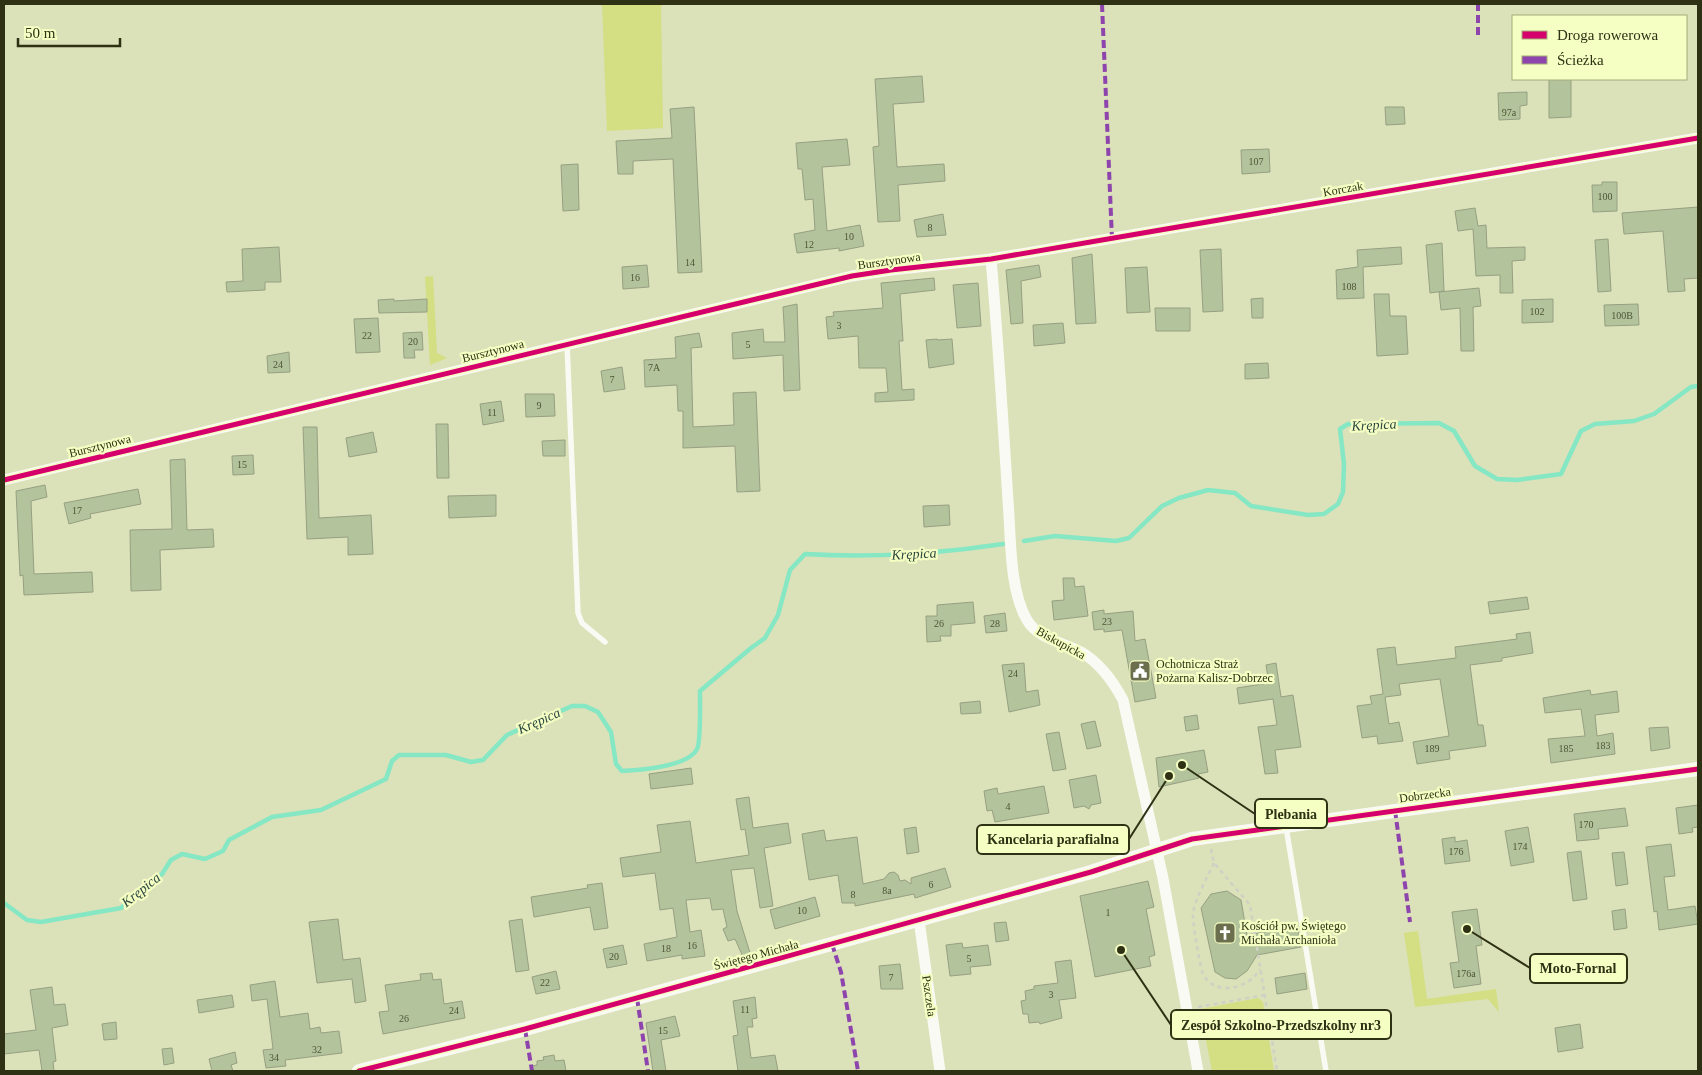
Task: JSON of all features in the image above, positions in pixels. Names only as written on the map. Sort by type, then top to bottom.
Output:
[{"type":"street","name":"Korczak","points":[[991,259],[1698,138]]},
{"type":"street","name":"Bursztynowa","points":[[4,480],[852,276],[991,259]]},
{"type":"street","name":"Biskupicka","points":[[991,259],[1011,540],[1022,610],[1034,629],[1049,639],[1082,653],[1096,663],[1116,687],[1128,715],[1157,852],[1198,1071]]},
{"type":"street","name":"Dobrzecka","points":[[1157,852],[1209,836],[1286,824],[1698,769]]},
{"type":"street","name":"Świętego Michała","points":[[359,1071],[526,1029],[1157,852]]},
{"type":"street","name":"Pszczela","points":[[918,920],[940,1071]]},
{"type":"lane","points":[[568,343],[578,612],[582,623],[605,642]]},
{"type":"lane","points":[[1286,824],[1326,1071]]},
{"type":"path","points":[[1209,836],[1214,863],[1250,905],[1277,1071]]},
{"type":"path","points":[[1214,863],[1193,913],[1204,975],[1215,985],[1231,988],[1247,984],[1257,975],[1261,968]]},
{"type":"path","points":[[1187,1010],[1265,995]]},
{"type":"green space","points":[[602,4],[661,4],[663,128],[607,131]]},
{"type":"green space","points":[[433,276],[437,353],[447,358],[430,365],[425,277]]},
{"type":"green space","points":[[1418,931],[1427,999],[1496,989],[1499,1012],[1488,999],[1415,1007],[1404,933]]},
{"type":"green space","points":[[1258,998],[1263,1002],[1274,1071],[1212,1071],[1200,1009]]},
{"type":"building","points":[[922,76],[924,102],[893,104],[897,167],[944,164],[945,181],[898,185],[900,221],[878,222],[873,147],[879,146],[875,79]]},
{"type":"building","points":[[1549,80],[1571,80],[1571,117],[1549,118]]},
{"type":"building","points":[[1527,92],[1527,105],[1520,106],[1520,119],[1499,120],[1498,93]]},
{"type":"building","points":[[694,107],[702,272],[678,273],[673,159],[633,161],[633,174],[618,174],[616,141],[672,138],[670,109]]},
{"type":"building","points":[[1385,107],[1404,107],[1405,124],[1386,125]]},
{"type":"building","points":[[847,139],[850,165],[822,167],[827,231],[860,225],[864,246],[839,251],[839,248],[797,253],[794,234],[815,230],[813,199],[805,200],[802,169],[798,169],[796,143]]},
{"type":"building","points":[[1269,149],[1270,172],[1242,174],[1241,150]]},
{"type":"building","points":[[578,164],[579,210],[563,211],[561,165]]},
{"type":"building","points":[[1602,182],[1617,182],[1617,211],[1593,212],[1592,185],[1602,185]]},
{"type":"building","points":[[1698,207],[1698,278],[1684,279],[1685,291],[1668,292],[1663,231],[1624,234],[1622,213]]},
{"type":"building","points":[[1475,208],[1478,226],[1486,225],[1487,248],[1525,247],[1525,260],[1512,261],[1513,293],[1500,293],[1500,275],[1476,276],[1473,229],[1458,231],[1455,211]]},
{"type":"building","points":[[943,214],[946,235],[917,237],[914,220]]},
{"type":"building","points":[[1608,239],[1611,291],[1598,292],[1595,240]]},
{"type":"building","points":[[1442,243],[1444,291],[1430,293],[1426,245]]},
{"type":"building","points":[[279,247],[281,282],[265,282],[265,290],[227,292],[226,282],[243,281],[242,249]]},
{"type":"building","points":[[1401,247],[1402,264],[1363,267],[1364,298],[1337,299],[1336,270],[1358,267],[1357,250]]},
{"type":"building","points":[[1221,249],[1223,311],[1203,312],[1200,250]]},
{"type":"building","points":[[1092,254],[1096,323],[1076,324],[1072,258]]},
{"type":"building","points":[[647,265],[649,287],[623,289],[622,267]]},
{"type":"building","points":[[1039,265],[1041,277],[1021,281],[1023,323],[1011,324],[1006,270]]},
{"type":"building","points":[[1147,267],[1150,312],[1127,313],[1125,268]]},
{"type":"building","points":[[934,278],[935,290],[900,294],[903,341],[899,341],[902,390],[914,389],[914,400],[875,402],[875,393],[888,392],[886,368],[859,368],[858,336],[828,339],[826,317],[834,316],[833,312],[883,308],[881,283]]},
{"type":"building","points":[[978,283],[981,326],[957,328],[953,285]]},
{"type":"building","points":[[1479,288],[1481,306],[1473,307],[1474,351],[1461,351],[1460,308],[1441,310],[1439,292]]},
{"type":"building","points":[[1374,294],[1389,294],[1390,316],[1406,316],[1408,354],[1377,356]]},
{"type":"building","points":[[1263,298],[1263,318],[1252,318],[1251,299]]},
{"type":"building","points":[[394,299],[394,301],[427,299],[427,312],[379,313],[378,300]]},
{"type":"building","points":[[1553,299],[1553,322],[1522,323],[1522,300]]},
{"type":"building","points":[[797,304],[800,390],[784,391],[783,355],[733,359],[732,333],[763,329],[764,342],[785,342],[783,307]]},
{"type":"building","points":[[1638,304],[1639,325],[1605,326],[1604,305]]},
{"type":"building","points":[[1155,308],[1190,308],[1190,331],[1156,331]]},
{"type":"building","points":[[378,318],[380,352],[356,353],[354,319]]},
{"type":"building","points":[[1063,323],[1065,343],[1034,346],[1033,325]]},
{"type":"building","points":[[422,332],[423,350],[414,350],[415,358],[404,358],[403,333]]},
{"type":"building","points":[[699,333],[702,347],[691,348],[693,427],[734,425],[733,393],[756,392],[760,491],[737,492],[735,446],[683,448],[683,411],[678,411],[677,385],[645,387],[644,360],[676,358],[675,337]]},
{"type":"building","points":[[952,339],[954,364],[929,368],[926,340]]},
{"type":"building","points":[[289,352],[290,372],[268,373],[267,356]]},
{"type":"building","points":[[1268,363],[1269,378],[1245,379],[1245,364]]},
{"type":"building","points":[[622,367],[625,389],[604,392],[601,371]]},
{"type":"building","points":[[525,394],[554,394],[555,416],[526,417]]},
{"type":"building","points":[[501,401],[504,421],[483,425],[480,404]]},
{"type":"building","points":[[436,424],[448,424],[449,478],[437,478]]},
{"type":"building","points":[[303,427],[317,427],[319,518],[371,515],[373,554],[348,555],[348,537],[307,539]]},
{"type":"building","points":[[373,432],[377,452],[349,457],[346,438]]},
{"type":"building","points":[[565,440],[565,456],[543,456],[542,441]]},
{"type":"building","points":[[253,455],[254,474],[233,475],[232,456]]},
{"type":"building","points":[[185,459],[187,530],[213,529],[214,547],[160,550],[161,590],[131,591],[130,530],[172,529],[170,460]]},
{"type":"building","points":[[45,485],[47,497],[31,501],[34,574],[92,572],[93,592],[24,595],[23,575],[20,576],[16,491]]},
{"type":"building","points":[[138,489],[141,504],[90,514],[91,518],[69,524],[64,503]]},
{"type":"building","points":[[496,495],[496,516],[449,518],[448,496]]},
{"type":"building","points":[[949,505],[950,525],[924,527],[923,506]]},
{"type":"building","points":[[1063,578],[1074,578],[1075,587],[1084,586],[1088,616],[1054,620],[1052,601],[1064,600]]},
{"type":"building","points":[[1527,597],[1529,609],[1490,614],[1488,602]]},
{"type":"building","points":[[973,602],[975,623],[951,625],[951,636],[940,636],[941,641],[927,642],[926,616],[937,616],[937,605]]},
{"type":"building","points":[[1104,610],[1104,614],[1133,611],[1135,641],[1145,639],[1156,698],[1135,702],[1122,630],[1104,632],[1104,629],[1094,630],[1092,612]]},
{"type":"building","points":[[1005,613],[1007,631],[986,633],[984,616]]},
{"type":"building","points":[[1530,632],[1533,653],[1502,658],[1502,661],[1470,665],[1478,725],[1483,725],[1486,746],[1449,751],[1450,759],[1417,764],[1413,742],[1449,736],[1440,679],[1399,684],[1401,695],[1385,697],[1389,724],[1399,722],[1403,741],[1378,744],[1377,736],[1362,738],[1357,706],[1372,704],[1370,696],[1383,694],[1377,649],[1395,647],[1397,665],[1456,658],[1455,647],[1517,639],[1516,634]]},
{"type":"building","points":[[1024,663],[1026,692],[1038,690],[1040,705],[1009,712],[1002,665]]},
{"type":"building","points":[[1276,663],[1281,697],[1293,695],[1301,747],[1275,750],[1278,773],[1265,774],[1258,727],[1277,725],[1273,699],[1239,704],[1237,688],[1269,683],[1266,665]]},
{"type":"building","points":[[1590,690],[1591,695],[1617,691],[1619,712],[1595,715],[1597,736],[1613,733],[1615,754],[1551,763],[1548,739],[1585,736],[1581,709],[1545,713],[1543,698]]},
{"type":"building","points":[[980,701],[981,713],[961,714],[960,703]]},
{"type":"building","points":[[1197,715],[1199,729],[1186,731],[1184,717]]},
{"type":"building","points":[[1095,721],[1101,746],[1087,749],[1081,724]]},
{"type":"building","points":[[1668,727],[1670,748],[1651,751],[1649,728]]},
{"type":"building","points":[[1059,732],[1066,769],[1053,771],[1046,734]]},
{"type":"building","points":[[1204,750],[1208,772],[1198,774],[1199,778],[1159,787],[1156,758]]},
{"type":"building","points":[[691,768],[693,784],[651,789],[649,774]]},
{"type":"building","points":[[1096,775],[1101,803],[1091,805],[1089,809],[1084,806],[1074,808],[1069,780]]},
{"type":"building","points":[[1044,786],[1049,813],[995,822],[992,810],[987,811],[984,791],[997,788],[998,794]]},
{"type":"building","points":[[749,797],[753,828],[788,823],[791,843],[764,848],[773,906],[760,908],[754,868],[731,870],[737,911],[751,956],[744,959],[735,939],[728,941],[723,929],[727,927],[723,909],[712,910],[710,898],[686,900],[690,932],[701,930],[705,956],[682,959],[682,955],[647,961],[644,944],[677,937],[673,908],[660,910],[655,873],[623,877],[620,858],[661,852],[657,825],[690,821],[696,863],[749,855],[745,829],[741,830],[736,799]]},
{"type":"building","points":[[1698,805],[1698,827],[1692,828],[1693,832],[1679,834],[1676,808]]},
{"type":"building","points":[[1625,808],[1628,826],[1598,829],[1599,839],[1577,841],[1574,814]]},
{"type":"building","points":[[916,827],[919,852],[907,854],[904,829]]},
{"type":"building","points":[[1528,827],[1534,862],[1511,866],[1505,831]]},
{"type":"building","points":[[824,830],[826,841],[857,837],[863,884],[884,879],[889,873],[894,872],[898,875],[900,881],[905,880],[911,884],[911,878],[945,868],[951,887],[915,898],[914,894],[855,906],[855,903],[842,903],[838,875],[809,880],[802,834]]},
{"type":"building","points":[[1455,837],[1455,842],[1467,840],[1470,861],[1445,864],[1442,839]]},
{"type":"building","points":[[1671,844],[1675,876],[1664,877],[1668,910],[1695,906],[1698,924],[1659,930],[1657,911],[1654,912],[1646,847]]},
{"type":"building","points":[[1581,851],[1587,899],[1573,901],[1567,853]]},
{"type":"building","points":[[1624,852],[1628,884],[1616,886],[1612,853]]},
{"type":"building","points":[[1148,881],[1154,907],[1146,909],[1155,955],[1149,957],[1151,966],[1095,977],[1080,896]]},
{"type":"building","points":[[602,883],[608,928],[594,930],[590,907],[534,917],[531,897],[588,888],[587,885]]},
{"type":"building","name":"Kościół pw. Świętego Michała Archanioła","points":[[1227,891],[1241,900],[1247,935],[1297,926],[1301,947],[1257,955],[1247,971],[1236,979],[1225,978],[1215,972],[1201,908],[1211,894]]},
{"type":"building","points":[[815,897],[820,916],[775,929],[770,910]]},
{"type":"building","points":[[1477,909],[1482,945],[1476,946],[1481,984],[1454,988],[1450,963],[1459,962],[1452,912]]},
{"type":"building","points":[[1625,909],[1627,928],[1614,930],[1612,911]]},
{"type":"building","points":[[338,919],[343,960],[360,958],[366,1001],[355,1003],[352,979],[317,983],[309,922]]},
{"type":"building","points":[[522,919],[529,970],[516,972],[509,921]]},
{"type":"building","points":[[1006,922],[1009,940],[996,942],[994,923]]},
{"type":"building","points":[[962,943],[963,948],[988,945],[991,965],[970,967],[971,974],[950,976],[946,945]]},
{"type":"building","points":[[623,945],[627,964],[607,968],[603,949]]},
{"type":"building","points":[[1071,960],[1076,998],[1059,1000],[1062,1018],[1040,1024],[1039,1022],[1029,1023],[1028,1014],[1023,1014],[1021,1001],[1026,1000],[1025,991],[1034,989],[1034,986],[1058,983],[1055,962]]},
{"type":"building","points":[[900,964],[903,989],[881,989],[879,966]]},
{"type":"building","points":[[556,971],[560,989],[536,994],[532,977]]},
{"type":"building","points":[[432,973],[433,980],[441,979],[444,1004],[462,1001],[465,1018],[383,1034],[379,1012],[389,1011],[385,985],[421,980],[420,974]]},
{"type":"building","points":[[1305,973],[1307,989],[1277,994],[1275,978]]},
{"type":"building","points":[[275,981],[280,1017],[308,1013],[310,1029],[320,1027],[321,1033],[339,1031],[342,1053],[285,1060],[286,1066],[266,1068],[263,1050],[273,1049],[267,999],[252,1001],[250,985]]},
{"type":"building","points":[[52,987],[54,1005],[65,1004],[68,1025],[52,1028],[56,1061],[53,1062],[54,1071],[42,1071],[39,1050],[4,1054],[4,1034],[36,1030],[30,990]]},
{"type":"building","points":[[232,995],[234,1007],[199,1013],[197,1000]]},
{"type":"building","points":[[755,997],[757,1018],[752,1019],[753,1027],[747,1027],[751,1058],[775,1055],[778,1071],[738,1071],[733,1036],[738,1035],[733,1001]]},
{"type":"building","points":[[675,1016],[680,1036],[661,1040],[666,1071],[653,1071],[646,1023]]},
{"type":"building","points":[[116,1022],[117,1039],[104,1040],[102,1024]]},
{"type":"building","points":[[1580,1024],[1583,1048],[1558,1052],[1555,1028]]},
{"type":"building","points":[[172,1048],[174,1063],[164,1065],[162,1049]]},
{"type":"building","points":[[235,1052],[237,1063],[231,1065],[233,1071],[212,1071],[209,1059]]},
{"type":"building","points":[[554,1055],[555,1061],[564,1060],[566,1071],[533,1071],[532,1066],[537,1065],[537,1061],[544,1060],[543,1057]]},
{"type":"waterway","name":"Krępica","points":[[1024,541],[1055,536],[1116,541],[1129,538],[1162,506],[1179,498],[1208,490],[1235,493],[1251,506],[1308,515],[1324,514],[1338,504],[1343,492],[1344,464],[1340,429],[1348,424],[1439,423],[1454,431],[1475,466],[1497,479],[1517,480],[1561,474],[1581,431],[1595,424],[1634,421],[1654,414],[1691,387],[1698,386]]},
{"type":"waterway","name":"Krępica","points":[[4,903],[27,920],[41,922],[121,908],[162,874],[171,860],[182,854],[205,859],[223,851],[229,840],[272,817],[321,810],[386,779],[392,761],[399,755],[446,755],[471,762],[483,760],[507,735],[572,706],[585,706],[598,712],[611,732],[616,764],[622,771],[674,764],[692,755],[697,749],[700,730],[700,691],[765,638],[778,615],[790,570],[805,554],[855,556],[904,554],[1003,544]]},
{"type":"marked path","points":[[1102,4],[1112,239]]},
{"type":"marked path","points":[[1478,4],[1478,35]]},
{"type":"marked path","points":[[1395,810],[1410,922]]},
{"type":"marked path","points":[[832,944],[841,972],[858,1071]]},
{"type":"marked path","points":[[637,998],[648,1071]]},
{"type":"marked path","points":[[525,1029],[532,1071]]},
{"type":"cycle path","points":[[4,480],[852,276],[991,259],[1698,138]]},
{"type":"cycle path","points":[[359,1071],[525,1029],[1091,872],[1192,839],[1698,769]]},
{"type":"place","name":"Ochotnicza Straż Pożarna Kalisz-Dobrzec","points":[[1140,671]]},
{"type":"place","name":"Plebania","points":[[1182,765]]},
{"type":"place","name":"Kancelaria parafialna","points":[[1169,776]]},
{"type":"place","name":"Moto-Fornal","points":[[1467,929]]},
{"type":"place","name":"Kościół pw. Świętego Michała Archanioła","points":[[1225,933]]},
{"type":"place","name":"Zespół Szkolno-Przedszkolny nr3","points":[[1121,950]]}]
